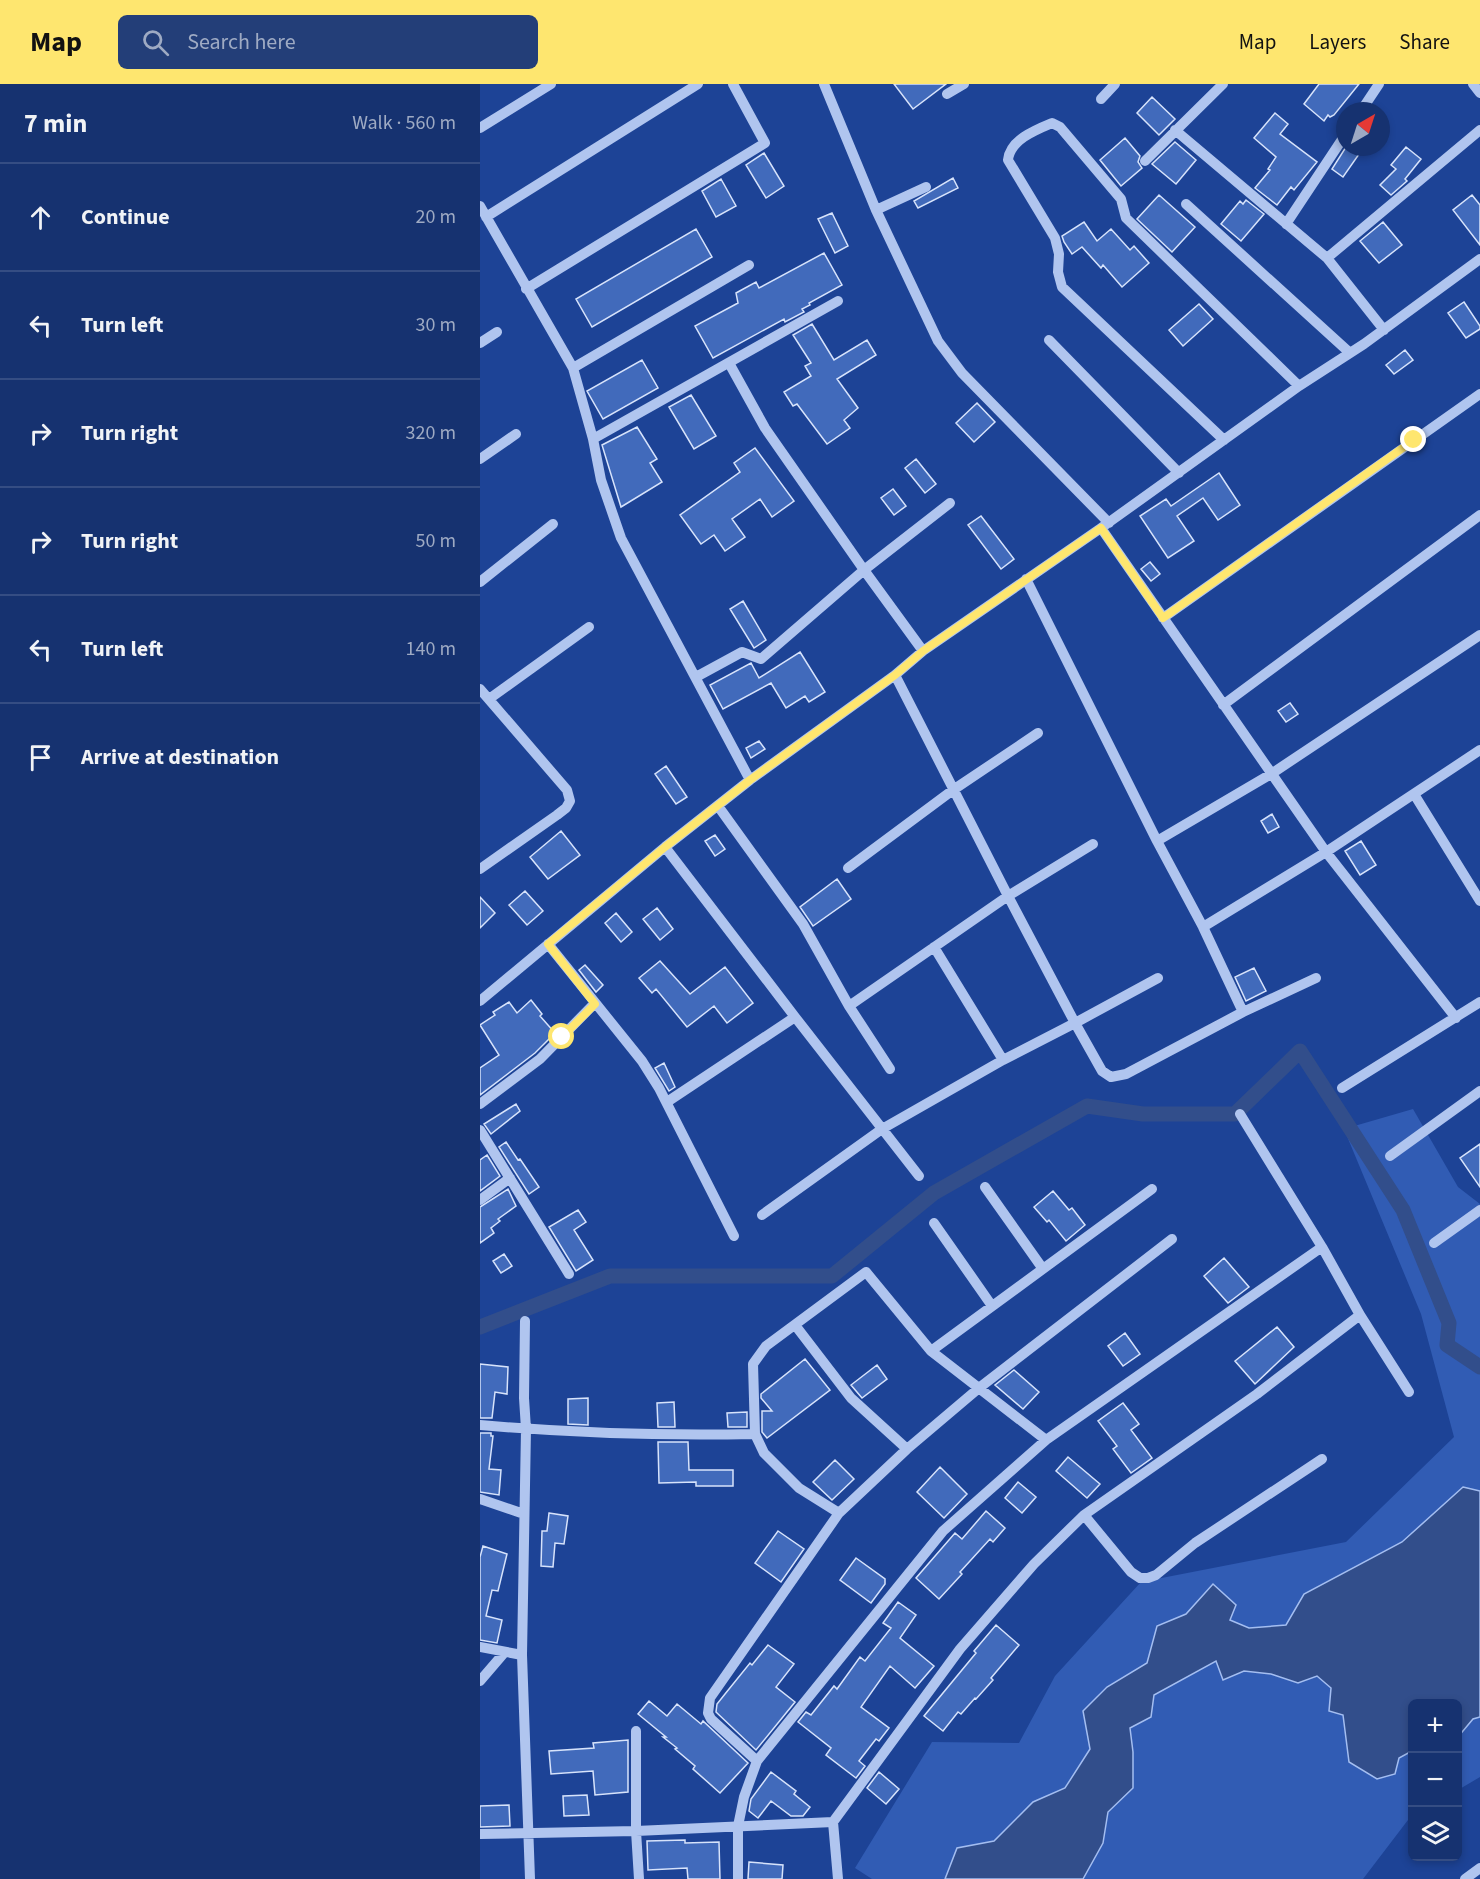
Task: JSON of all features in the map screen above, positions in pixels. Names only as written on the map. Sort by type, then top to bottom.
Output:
[{"type":"street","points":[[480,128],[551,84]]},
{"type":"street","points":[[486,217],[698,84]]},
{"type":"street","points":[[526,289],[765,143],[733,84]]},
{"type":"street","points":[[824,84],[876,210],[938,341],[962,373],[1105,525],[1163,618],[1326,852],[1456,1018]]},
{"type":"street","points":[[947,94],[964,84]]},
{"type":"street","points":[[1101,99],[1115,84]]},
{"type":"street","points":[[1145,161],[1223,84]]},
{"type":"street","points":[[1367,102],[1379,84]]},
{"type":"street","points":[[1473,84],[1480,93]]},
{"type":"street","points":[[1224,440],[1062,287],[1058,272],[1059,254],[1055,238],[1008,160],[1009,152],[1014,144],[1052,123],[1060,127],[1121,199],[1126,218],[1299,386]]},
{"type":"street","points":[[1175,130],[1327,258],[1384,330]]},
{"type":"street","points":[[1327,258],[1480,130]]},
{"type":"street","points":[[1286,224],[1336,149]]},
{"type":"street","points":[[876,210],[926,188]]},
{"type":"street","points":[[1186,204],[1350,353]]},
{"type":"street","points":[[480,206],[573,368],[593,439],[601,480],[621,538],[750,780]]},
{"type":"street","points":[[480,1001],[665,847],[750,780],[895,675],[923,651],[1179,473],[1299,386],[1384,330],[1480,259]]},
{"type":"street","points":[[573,368],[749,265]]},
{"type":"street","points":[[593,439],[838,301]]},
{"type":"street","points":[[480,343],[497,332]]},
{"type":"street","points":[[1049,340],[1179,473]]},
{"type":"street","points":[[729,363],[765,428],[923,651]]},
{"type":"street","points":[[1163,618],[1480,394]]},
{"type":"street","points":[[480,459],[516,434]]},
{"type":"street","points":[[696,677],[742,652],[761,659],[864,570],[950,503]]},
{"type":"street","points":[[1223,705],[1480,515]]},
{"type":"street","points":[[480,582],[553,524]]},
{"type":"street","points":[[1026,579],[1244,1012]]},
{"type":"street","points":[[489,699],[589,627]]},
{"type":"street","points":[[1157,841],[1271,774],[1480,635]]},
{"type":"street","points":[[895,675],[1008,896],[1102,1071],[1111,1077],[1118,1077],[1316,978]]},
{"type":"street","points":[[480,689],[567,790],[570,801],[566,808],[557,815],[480,869]]},
{"type":"street","points":[[848,868],[953,790],[1038,733]]},
{"type":"street","points":[[1203,927],[1326,852],[1480,750]]},
{"type":"street","points":[[1414,794],[1480,902]]},
{"type":"street","points":[[718,806],[803,924],[849,1006],[890,1069]]},
{"type":"street","points":[[849,1006],[1008,896],[1093,844]]},
{"type":"street","points":[[665,847],[919,1176]]},
{"type":"street","points":[[548,944],[642,1061],[667,1102],[734,1236]]},
{"type":"street","points":[[934,947],[1003,1060]]},
{"type":"street","points":[[762,1215],[882,1129],[1003,1060],[1158,978]]},
{"type":"street","points":[[1342,1088],[1480,1002]]},
{"type":"street","points":[[480,1104],[540,1059],[595,1004]]},
{"type":"street","points":[[667,1102],[795,1017]]},
{"type":"street","points":[[1390,1156],[1480,1091]]},
{"type":"street","points":[[1240,1114],[1322,1247],[1360,1315],[1409,1392]]},
{"type":"street","points":[[480,1130],[569,1274]]},
{"type":"street","points":[[480,1200],[510,1178]]},
{"type":"street","points":[[985,1187],[1043,1269]]},
{"type":"street","points":[[931,1351],[1152,1189]]},
{"type":"street","points":[[1434,1243],[1480,1210]]},
{"type":"street","points":[[934,1223],[992,1306]]},
{"type":"street","points":[[757,1761],[711,1719],[708,1713],[710,1698],[839,1513],[907,1449],[980,1388],[1172,1239]]},
{"type":"street","points":[[738,1879],[738,1826],[744,1797],[757,1761],[938,1537],[1046,1440],[1322,1247]]},
{"type":"street","points":[[839,1513],[799,1488],[764,1453],[755,1434],[753,1364],[766,1346],[866,1272],[931,1351],[1046,1440]]},
{"type":"street","points":[[838,1879],[833,1822],[960,1649],[1034,1564],[1084,1515],[1257,1394],[1360,1315]]},
{"type":"street","points":[[525,1321],[526,1429],[522,1655],[530,1879]]},
{"type":"street","points":[[795,1325],[851,1398],[907,1449]]},
{"type":"street","points":[[480,1425],[689,1435],[755,1434]]},
{"type":"street","points":[[1084,1515],[1131,1572],[1140,1578],[1148,1578],[1156,1575],[1195,1543],[1322,1458]]},
{"type":"street","points":[[480,1499],[524,1514]]},
{"type":"street","points":[[480,1647],[522,1655]]},
{"type":"street","points":[[480,1681],[504,1653]]},
{"type":"street","points":[[636,1731],[636,1831],[639,1879]]},
{"type":"street","points":[[480,1834],[636,1831],[833,1822]]},
{"type":"street","points":[[1465,1879],[1480,1868]]},
{"type":"shaded area","points":[[1413,1109],[1458,1187],[1480,1204],[1480,1777],[1462,1788],[1462,1699],[1408,1699],[1408,1820],[1363,1879],[872,1879],[855,1868],[932,1742],[1019,1743],[1055,1676],[1141,1582],[1346,1542],[1454,1437],[1421,1314],[1344,1129]]},
{"type":"shaded area","points":[[1463,1487],[1480,1491],[1480,1717],[1473,1719],[1462,1732],[1462,1699],[1408,1699],[1408,1753],[1399,1758],[1395,1774],[1377,1779],[1349,1762],[1343,1715],[1329,1711],[1331,1688],[1317,1676],[1298,1683],[1271,1674],[1244,1671],[1223,1680],[1216,1661],[1154,1695],[1151,1717],[1130,1728],[1133,1788],[1108,1812],[1103,1843],[1083,1879],[945,1879],[957,1848],[994,1841],[1033,1802],[1065,1788],[1090,1749],[1083,1711],[1107,1687],[1147,1663],[1157,1626],[1186,1614],[1213,1584],[1236,1605],[1230,1620],[1249,1628],[1286,1625],[1304,1594],[1402,1542]]},
{"type":"building","points":[[894,84],[946,84],[913,109]]},
{"type":"building","points":[[1319,84],[1359,84],[1344,102],[1336,102],[1336,113],[1330,117],[1328,115],[1324,121],[1304,104]]},
{"type":"building","points":[[1152,97],[1175,119],[1159,135],[1137,113]]},
{"type":"building","points":[[1275,113],[1288,124],[1280,134],[1317,162],[1294,190],[1291,187],[1277,205],[1255,188],[1270,170],[1268,169],[1276,157],[1254,138]]},
{"type":"building","points":[[1125,138],[1140,156],[1138,162],[1142,168],[1121,186],[1100,160]]},
{"type":"building","points":[[1175,142],[1196,160],[1176,184],[1152,164]]},
{"type":"building","points":[[1406,147],[1421,159],[1405,179],[1407,181],[1391,195],[1380,185],[1396,169],[1391,165]]},
{"type":"building","points":[[764,153],[784,186],[766,198],[746,165]]},
{"type":"building","points":[[1340,156],[1358,156],[1343,177],[1332,169]]},
{"type":"building","points":[[953,178],[958,188],[918,208],[914,201]]},
{"type":"building","points":[[721,179],[736,206],[716,217],[702,191]]},
{"type":"building","points":[[1159,195],[1195,227],[1172,252],[1137,219]]},
{"type":"building","points":[[1472,195],[1480,205],[1480,245],[1453,210]]},
{"type":"building","points":[[1246,200],[1264,214],[1241,241],[1221,224],[1240,201],[1243,204]]},
{"type":"building","points":[[832,213],[848,246],[835,253],[818,219]]},
{"type":"building","points":[[1084,222],[1097,241],[1111,229],[1130,250],[1134,246],[1149,263],[1122,287],[1103,265],[1101,268],[1082,247],[1072,254],[1064,242],[1062,236]]},
{"type":"building","points":[[1383,222],[1402,245],[1379,263],[1360,241]]},
{"type":"building","points":[[696,229],[712,257],[592,327],[576,299]]},
{"type":"building","points":[[824,253],[842,285],[809,303],[810,305],[802,309],[804,312],[785,322],[784,319],[713,358],[695,326],[738,303],[736,293],[756,282],[759,288]]},
{"type":"building","points":[[1464,302],[1480,326],[1480,329],[1466,338],[1448,313]]},
{"type":"building","points":[[1199,304],[1213,319],[1183,346],[1169,330]]},
{"type":"building","points":[[812,324],[834,360],[867,340],[876,355],[837,379],[858,408],[844,420],[850,428],[827,444],[797,404],[793,406],[784,392],[811,376],[805,366],[811,363],[793,335]]},
{"type":"building","points":[[1405,350],[1413,360],[1394,374],[1386,365]]},
{"type":"building","points":[[642,360],[658,388],[603,419],[587,391]]},
{"type":"building","points":[[691,395],[716,436],[694,449],[669,407]]},
{"type":"building","points":[[977,403],[995,422],[974,442],[956,423]]},
{"type":"building","points":[[637,427],[657,459],[650,463],[662,482],[621,507],[602,445]]},
{"type":"building","points":[[755,448],[794,501],[772,517],[760,499],[732,519],[745,537],[725,551],[714,535],[701,544],[680,515],[740,472],[734,463]]},
{"type":"building","points":[[916,459],[936,484],[925,493],[905,468]]},
{"type":"building","points":[[1219,473],[1240,505],[1218,520],[1203,498],[1177,516],[1194,541],[1168,558],[1140,516],[1166,499],[1171,506]]},
{"type":"building","points":[[893,489],[906,506],[894,515],[881,498]]},
{"type":"building","points":[[981,516],[1014,559],[1001,569],[968,525]]},
{"type":"building","points":[[1150,562],[1160,574],[1151,581],[1141,569]]},
{"type":"building","points":[[743,601],[766,640],[754,648],[730,609]]},
{"type":"building","points":[[800,652],[825,692],[809,702],[805,696],[786,708],[771,683],[723,709],[710,685],[751,663],[759,678]]},
{"type":"building","points":[[1290,703],[1298,714],[1286,722],[1278,711]]},
{"type":"building","points":[[759,741],[765,749],[751,758],[746,748]]},
{"type":"building","points":[[666,766],[687,797],[676,804],[655,774]]},
{"type":"building","points":[[1272,814],[1279,827],[1268,833],[1261,821]]},
{"type":"building","points":[[561,831],[580,855],[548,879],[530,857]]},
{"type":"building","points":[[715,835],[725,849],[715,856],[705,841]]},
{"type":"building","points":[[1361,841],[1376,865],[1360,875],[1345,851]]},
{"type":"building","points":[[837,879],[851,899],[813,926],[800,907]]},
{"type":"building","points":[[525,891],[543,911],[527,925],[509,905]]},
{"type":"building","points":[[480,897],[495,913],[480,928]]},
{"type":"building","points":[[657,908],[673,929],[660,940],[643,919]]},
{"type":"building","points":[[616,913],[632,932],[621,942],[605,923]]},
{"type":"building","points":[[660,961],[690,994],[725,967],[753,1003],[727,1023],[714,1006],[687,1027],[656,989],[652,993],[639,978]]},
{"type":"building","points":[[585,965],[603,985],[596,992],[579,970]]},
{"type":"building","points":[[1254,968],[1266,991],[1246,1001],[1235,977]]},
{"type":"building","points":[[531,1000],[542,1014],[540,1016],[555,1033],[535,1053],[480,1095],[480,1068],[499,1055],[480,1025],[495,1015],[493,1012],[509,1002],[517,1013]]},
{"type":"building","points":[[664,1063],[675,1087],[669,1091],[655,1068]]},
{"type":"building","points":[[516,1104],[520,1111],[491,1134],[484,1124]]},
{"type":"building","points":[[506,1142],[539,1187],[529,1194],[499,1147]]},
{"type":"building","points":[[1480,1144],[1480,1187],[1460,1158]]},
{"type":"building","points":[[487,1155],[500,1176],[480,1191],[480,1160]]},
{"type":"building","points":[[508,1189],[516,1206],[498,1219],[500,1221],[491,1228],[494,1233],[480,1243],[480,1207]]},
{"type":"building","points":[[1053,1191],[1069,1210],[1072,1208],[1085,1225],[1066,1241],[1049,1220],[1047,1222],[1034,1207]]},
{"type":"building","points":[[578,1210],[586,1222],[574,1230],[593,1260],[576,1271],[549,1227]]},
{"type":"building","points":[[504,1254],[512,1266],[501,1273],[493,1261]]},
{"type":"building","points":[[1224,1258],[1249,1287],[1228,1303],[1204,1276]]},
{"type":"building","points":[[1277,1327],[1294,1347],[1255,1384],[1235,1361]]},
{"type":"building","points":[[1125,1333],[1140,1354],[1123,1366],[1108,1346]]},
{"type":"building","points":[[805,1359],[830,1390],[767,1438],[762,1432],[762,1411],[772,1411],[761,1398],[761,1394]]},
{"type":"building","points":[[480,1364],[508,1367],[507,1394],[495,1392],[492,1418],[480,1418]]},
{"type":"building","points":[[877,1365],[887,1379],[862,1398],[851,1385]]},
{"type":"building","points":[[1014,1370],[1039,1392],[1023,1409],[995,1385]]},
{"type":"building","points":[[588,1398],[588,1425],[568,1424],[568,1399]]},
{"type":"building","points":[[674,1402],[675,1427],[658,1427],[657,1403]]},
{"type":"building","points":[[1123,1403],[1139,1424],[1131,1430],[1152,1458],[1131,1473],[1113,1449],[1117,1446],[1098,1421]]},
{"type":"building","points":[[747,1412],[747,1427],[728,1427],[727,1413]]},
{"type":"building","points":[[480,1433],[491,1433],[493,1436],[489,1469],[501,1470],[499,1495],[480,1492]]},
{"type":"building","points":[[658,1442],[688,1442],[689,1470],[733,1470],[733,1486],[696,1486],[696,1482],[659,1483]]},
{"type":"building","points":[[1068,1457],[1100,1484],[1087,1498],[1056,1471]]},
{"type":"building","points":[[835,1460],[854,1479],[832,1500],[813,1482]]},
{"type":"building","points":[[940,1467],[967,1494],[944,1518],[917,1492]]},
{"type":"building","points":[[1018,1482],[1036,1497],[1022,1513],[1005,1498]]},
{"type":"building","points":[[986,1511],[1005,1528],[993,1542],[990,1539],[939,1599],[916,1578],[955,1533],[962,1539]]},
{"type":"building","points":[[549,1513],[568,1516],[564,1544],[555,1543],[553,1567],[541,1566],[542,1531],[547,1531]]},
{"type":"building","points":[[778,1531],[804,1549],[781,1582],[755,1563]]},
{"type":"building","points":[[483,1546],[507,1554],[498,1591],[492,1590],[486,1616],[502,1620],[497,1643],[480,1640],[480,1557]]},
{"type":"building","points":[[856,1558],[885,1579],[885,1584],[871,1603],[840,1580]]},
{"type":"building","points":[[898,1602],[916,1615],[900,1638],[934,1666],[915,1688],[890,1666],[861,1707],[889,1728],[879,1741],[876,1739],[859,1761],[865,1766],[856,1778],[826,1755],[831,1748],[798,1722],[806,1712],[811,1715],[834,1686],[837,1689],[860,1657],[865,1661],[891,1628],[883,1623]]},
{"type":"building","points":[[996,1625],[1019,1645],[991,1678],[993,1680],[961,1714],[958,1712],[943,1731],[924,1716]]},
{"type":"building","points":[[768,1645],[794,1664],[776,1687],[795,1702],[756,1750],[716,1712],[717,1704],[750,1663],[752,1665]]},
{"type":"building","points":[[649,1701],[667,1716],[677,1704],[701,1724],[703,1721],[748,1763],[720,1793],[693,1769],[695,1766],[675,1749],[677,1748],[663,1737],[666,1737],[638,1714]]},
{"type":"building","points":[[628,1740],[628,1792],[595,1795],[593,1771],[551,1774],[549,1751],[594,1748],[593,1743]]},
{"type":"building","points":[[771,1772],[796,1791],[794,1794],[810,1807],[803,1816],[791,1816],[771,1801],[758,1818],[749,1811],[751,1799]]},
{"type":"building","points":[[879,1772],[899,1789],[886,1804],[867,1788]]},
{"type":"building","points":[[587,1795],[589,1815],[564,1816],[563,1796]]},
{"type":"building","points":[[509,1805],[510,1826],[480,1827],[480,1806]]},
{"type":"building","points":[[685,1840],[685,1843],[719,1842],[720,1879],[688,1879],[687,1868],[648,1870],[647,1841]]},
{"type":"building","points":[[749,1862],[783,1865],[782,1879],[748,1879]]},
{"type":"waterway","points":[[480,1327],[610,1276],[832,1276],[934,1193],[1087,1106],[1143,1114],[1235,1114],[1300,1051],[1403,1210],[1449,1323],[1447,1345],[1480,1367]]},
{"type":"route","points":[[562,1037],[595,1004],[548,944],[750,780],[895,675],[923,651],[1101,528],[1163,618],[1414,440]]}]
